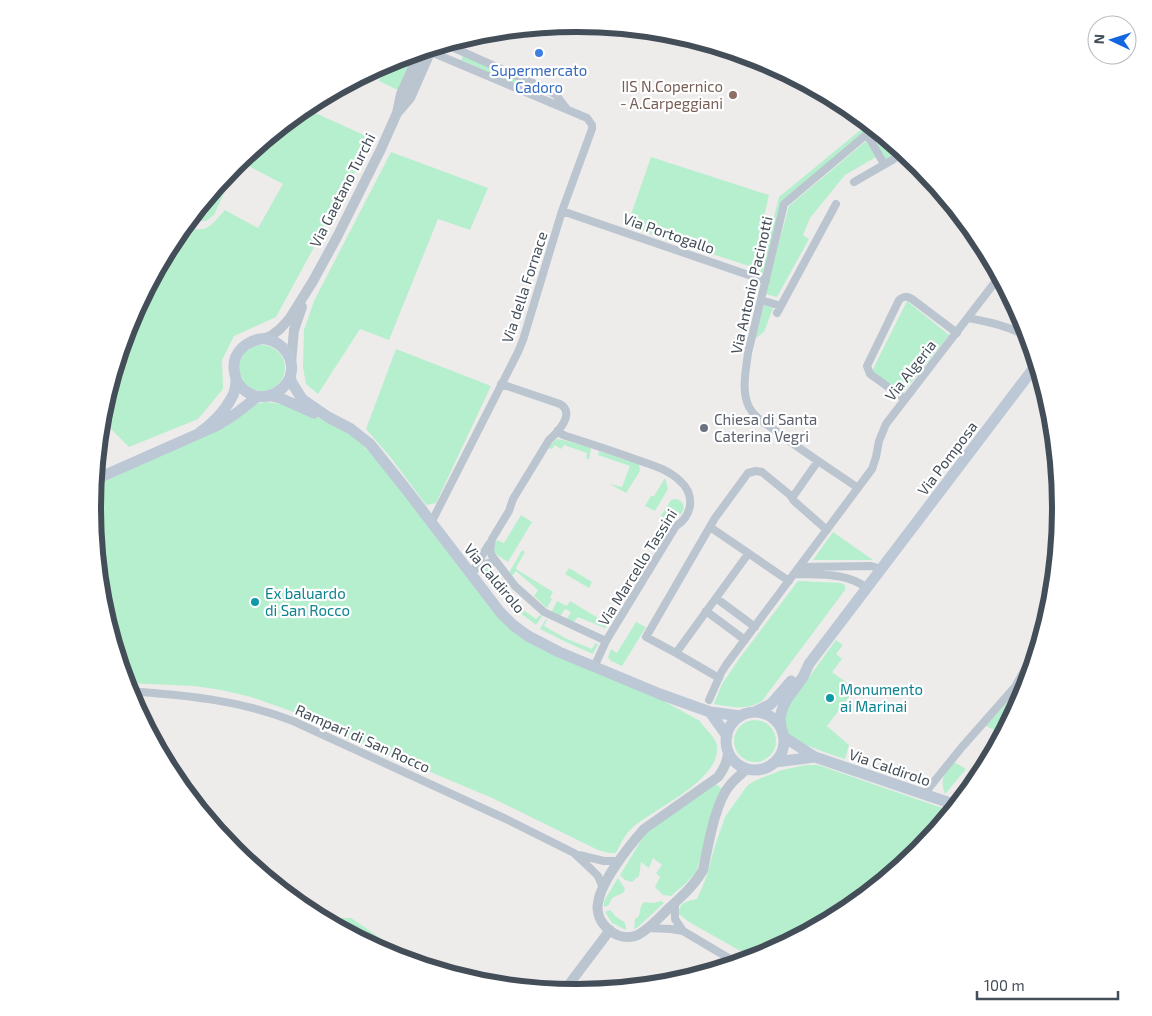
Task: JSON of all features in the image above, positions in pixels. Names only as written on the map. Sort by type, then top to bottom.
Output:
[{"type":"main road","points":[[102,476],[216,426],[257,397],[239,386],[234,368],[234,360],[239,351],[250,342],[262,339],[274,341],[282,346],[291,363],[290,377],[285,387],[280,392],[271,396]]},
{"type":"main road","name":"Via Pomposa","points":[[782,732],[780,717],[783,707],[803,677],[809,664],[1031,372]]},
{"type":"main road","name":"Via Caldirolo","points":[[290,377],[302,399],[370,444],[500,612],[520,630],[546,646],[660,694],[710,706],[741,716],[753,713],[770,716],[776,721],[782,732],[815,757],[949,802]]},
{"type":"main road","points":[[198,434],[218,417],[226,406],[232,397],[236,380]]},
{"type":"main road","name":"Via Caldirolo","points":[[257,397],[271,396],[280,398],[300,408],[328,417]]},
{"type":"main road","name":"Via Pomposa","points":[[753,713],[771,704],[797,673],[809,664]]},
{"type":"main road","points":[[710,706],[727,736]]},
{"type":"main road","points":[[741,716],[732,724],[727,736],[728,754],[740,767],[747,769]]},
{"type":"main road","points":[[775,762],[783,749],[782,732]]},
{"type":"main road","name":"Via Caldirolo","points":[[747,769],[763,769],[775,762],[815,757]]},
{"type":"street","points":[[455,49],[544,88],[556,95],[567,110]]},
{"type":"street","points":[[437,54],[567,110]]},
{"type":"street","name":"Via Gaetano Turchi","points":[[291,363],[294,330],[313,281],[358,196],[424,58]]},
{"type":"street","points":[[521,90],[526,80]]},
{"type":"street","points":[[540,98],[544,88]]},
{"type":"street","name":"Via della Fornace","points":[[431,523],[518,352],[526,332],[562,211],[591,134],[592,124],[587,118],[567,110]]},
{"type":"street","points":[[867,134],[884,164]]},
{"type":"street","name":"Via Antonio Pacinotti","points":[[858,488],[756,416],[748,406],[746,372],[748,353],[784,204],[867,134]]},
{"type":"street","points":[[854,182],[894,159]]},
{"type":"street","points":[[761,300],[779,309],[836,204]]},
{"type":"street","name":"Via Portogallo","points":[[562,211],[766,281]]},
{"type":"street","name":"Via Gaetano Turchi","points":[[262,339],[280,330],[313,281]]},
{"type":"street","name":"Via Algeria","points":[[858,488],[874,464],[879,440],[886,424],[994,283]]},
{"type":"street","points":[[905,399],[870,374],[868,366],[899,300],[907,296],[957,332]]},
{"type":"street","points":[[968,318],[998,324],[1017,332]]},
{"type":"street","points":[[471,574],[549,440],[565,420],[567,410],[560,404],[501,384]]},
{"type":"street","points":[[565,420],[570,433],[576,439]]},
{"type":"street","points":[[558,430],[561,434],[576,439]]},
{"type":"street","name":"Via Marcello Tassini","points":[[576,439],[662,469],[680,480],[686,488],[690,499],[690,506],[685,518],[676,526],[606,641],[594,667]]},
{"type":"street","points":[[792,498],[818,461]]},
{"type":"street","points":[[719,678],[646,637],[715,518],[748,473],[756,471],[762,472],[790,495],[794,501],[827,530]]},
{"type":"street","points":[[710,706],[719,678],[726,665],[858,488]]},
{"type":"street","points":[[710,527],[748,554],[791,578],[839,576],[859,582],[867,588]]},
{"type":"street","name":"Via Marcello Tassini","points":[[492,540],[490,550],[496,562],[515,586],[544,612],[606,641]]},
{"type":"street","points":[[676,653],[748,554]]},
{"type":"street","points":[[471,574],[480,566],[496,562]]},
{"type":"street","points":[[800,566],[870,566],[882,569]]},
{"type":"street","points":[[716,598],[755,626]]},
{"type":"street","points":[[706,611],[745,640]]},
{"type":"street","points":[[924,794],[1019,678]]},
{"type":"street","name":"Rampari di San Rocco","points":[[138,692],[178,694],[225,701],[273,714],[311,729],[497,815],[574,853],[604,861],[619,861]]},
{"type":"street","points":[[728,754],[727,763],[718,777],[644,829],[619,861],[603,888],[598,901],[599,918],[610,930],[624,937],[638,935],[692,886],[702,870],[715,819],[724,794],[729,786],[747,769]]},
{"type":"street","name":"Rampari di San Rocco","points":[[574,853],[598,876],[603,888]]},
{"type":"street","points":[[675,903],[675,919],[683,931]]},
{"type":"street","points":[[647,928],[683,931],[729,958]]},
{"type":"street","points":[[570,984],[610,930]]},
{"type":"green space","points":[[463,55],[522,81],[520,86],[461,60]]},
{"type":"green space","points":[[411,62],[400,91],[379,81],[381,75]]},
{"type":"green space","points":[[313,112],[373,139],[276,317],[234,336],[222,360],[223,389],[198,419],[129,447],[108,426],[110,415],[126,355],[137,326],[164,270],[192,228],[203,229],[208,227],[225,210],[258,228],[283,184],[247,165],[262,151]]},
{"type":"green space","points":[[862,129],[866,132],[783,202],[765,274],[760,273],[779,197]]},
{"type":"green space","points":[[873,137],[895,156],[886,160]]},
{"type":"green space","points":[[866,141],[876,157],[845,175],[810,218],[803,235],[809,239],[777,297],[765,294],[789,206]]},
{"type":"green space","points":[[391,152],[488,188],[470,230],[438,219],[389,340],[360,329],[318,394],[306,384],[303,367],[304,330],[314,301]]},
{"type":"green space","points":[[651,157],[769,195],[752,267],[627,226]]},
{"type":"green space","points":[[228,185],[214,215],[206,221],[198,220]]},
{"type":"green space","points":[[907,301],[949,335],[903,393],[872,371]]},
{"type":"green space","points":[[764,305],[773,308],[764,332],[755,339]]},
{"type":"green space","points":[[257,345],[267,345],[279,351],[284,359],[284,377],[279,385],[271,390],[257,391],[249,388],[242,381],[239,373],[239,363],[242,355],[249,348]]},
{"type":"green space","points":[[396,349],[491,386],[436,503],[426,505],[391,458],[366,429]]},
{"type":"green space","points":[[265,402],[282,404],[330,422],[357,439],[381,465],[490,608],[499,617],[700,721],[717,746],[715,758],[709,770],[685,792],[633,827],[625,836],[616,853],[609,853],[598,850],[490,797],[337,733],[291,711],[251,697],[221,690],[194,686],[135,683],[117,631],[110,601],[102,539],[102,482],[227,426],[255,404]]},
{"type":"green space","points":[[557,439],[589,447],[591,449],[589,459],[586,459],[587,453],[564,445],[561,449],[555,445],[552,449],[548,448]]},
{"type":"green space","points":[[599,451],[639,464],[640,471],[626,493],[610,484],[622,487],[630,466],[598,455]]},
{"type":"green space","points":[[665,478],[668,489],[655,511],[645,506],[651,496],[654,496]]},
{"type":"green space","points":[[676,499],[683,504],[683,511],[678,517],[670,521],[661,516],[671,500]]},
{"type":"green space","points":[[521,515],[532,522],[508,562],[494,551],[495,544],[497,540],[504,543]]},
{"type":"green space","points":[[833,532],[873,560],[813,560]]},
{"type":"green space","points":[[522,550],[525,552],[516,569],[553,592],[550,597],[552,599],[547,608],[534,596],[538,590],[516,571],[511,577],[509,574]]},
{"type":"green space","points":[[489,566],[498,576],[494,580],[519,607],[536,619],[540,615],[542,616],[536,625],[515,609],[480,570]]},
{"type":"green space","points":[[569,568],[592,582],[589,588],[565,574]]},
{"type":"green space","points":[[798,581],[841,583],[845,585],[845,590],[762,701],[744,707],[714,704],[722,684],[739,659]]},
{"type":"green space","points":[[557,601],[567,606],[570,601],[608,624],[605,628],[578,617],[573,623],[566,620],[571,612],[565,609],[560,616],[552,611]]},
{"type":"green space","points":[[546,619],[544,626],[567,639],[592,649],[595,643],[598,644],[593,654],[540,629]]},
{"type":"green space","points":[[636,622],[646,627],[622,666],[611,661],[608,657],[611,649],[617,653]]},
{"type":"green space","points":[[836,640],[843,645],[836,654],[842,659],[832,672],[855,689],[827,726],[849,745],[845,759],[814,748],[791,737],[785,730],[784,723],[788,706]]},
{"type":"green space","points":[[1012,697],[996,730],[986,726]]},
{"type":"green space","points":[[755,720],[770,726],[776,741],[770,756],[755,762],[740,756],[734,741],[740,726]]},
{"type":"green space","points":[[954,762],[966,769],[945,794],[943,780]]},
{"type":"green space","points":[[806,765],[818,765],[944,809],[890,865],[840,903],[814,920],[743,953],[689,922],[679,914],[679,910],[685,903],[697,899],[706,878],[725,817],[747,786],[754,781],[782,770]]},
{"type":"green space","points":[[715,783],[722,789],[696,872],[685,884],[671,896],[663,895],[655,887],[660,877],[656,873],[662,865],[653,858],[649,868],[641,862],[639,876],[632,882],[625,880],[620,875],[645,834]]},
{"type":"green space","points":[[618,878],[625,889],[623,893],[612,898],[609,905],[604,907],[604,901]]},
{"type":"green space","points":[[661,901],[664,903],[634,929],[635,919],[639,916],[644,902],[654,903]]},
{"type":"green space","points":[[610,910],[624,922],[626,930],[612,923],[605,912]]},
{"type":"green space","points":[[351,918],[386,942],[385,943],[338,920]]},
{"type":"place","name":"Supermercato Cadoro","points":[[539,53]]},
{"type":"place","name":"IIS N.Copernico - A.Carpeggiani","points":[[733,95]]},
{"type":"place","name":"Chiesa di Santa Caterina Vegri","points":[[704,428]]},
{"type":"place","name":"Ex baluardo di San Rocco","points":[[255,602]]},
{"type":"place","name":"Monumento ai Marinai","points":[[830,698]]}]
